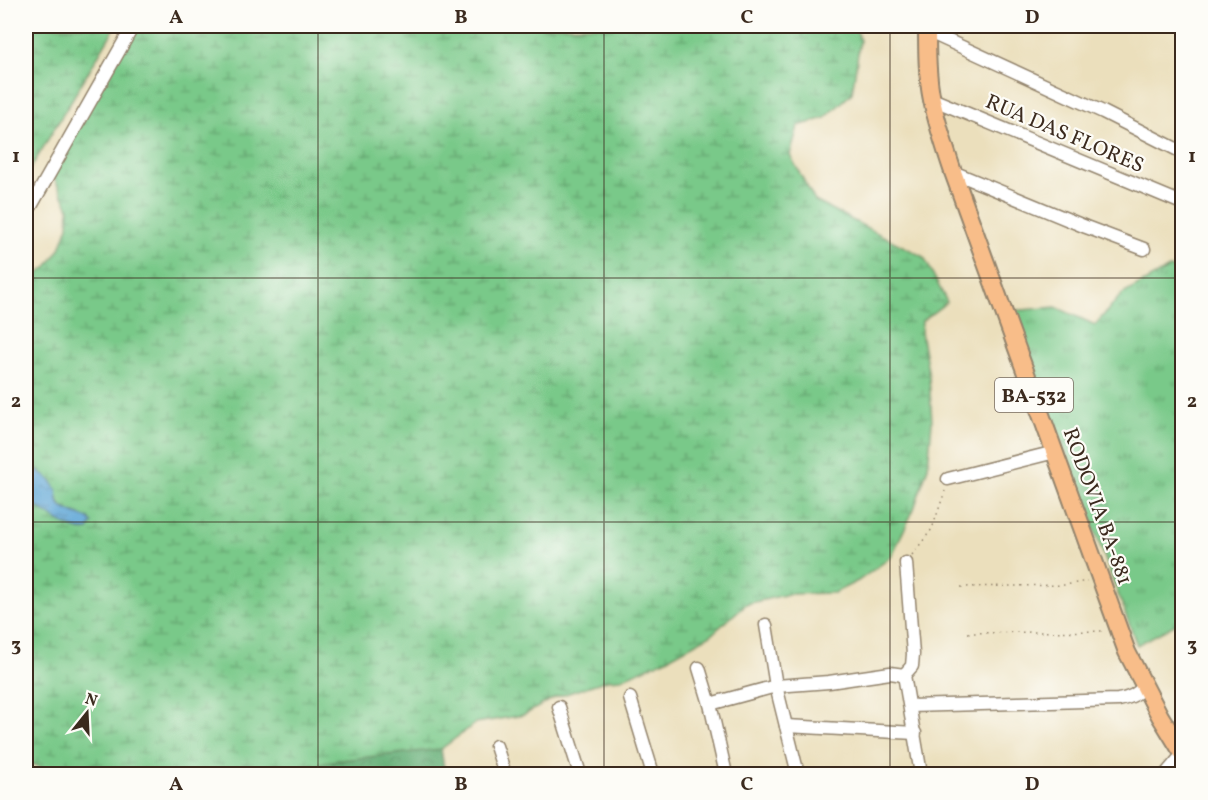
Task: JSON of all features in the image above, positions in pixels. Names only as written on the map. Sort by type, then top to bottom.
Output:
[{"type":"main road","name":"RODOVIA BA-881","points":[[927,28],[928,72],[932,99],[953,172],[1127,652],[1182,754]]},
{"type":"street","points":[[31,207],[133,26]]},
{"type":"street","points":[[927,28],[1182,152]]},
{"type":"street","name":"RUA DAS FLORES","points":[[932,99],[1182,203]]},
{"type":"street","points":[[953,172],[1144,249]]},
{"type":"street","points":[[948,479],[1055,452]]},
{"type":"street","points":[[904,675],[912,666],[913,654],[906,563]]},
{"type":"street","points":[[766,625],[776,686],[798,774]]},
{"type":"street","points":[[699,668],[726,774]]},
{"type":"street","points":[[710,704],[776,686],[838,681],[882,674],[904,675]]},
{"type":"street","points":[[904,675],[921,774]]},
{"type":"street","points":[[910,706],[1118,700],[1138,693],[1144,686]]},
{"type":"street","points":[[630,698],[653,774]]},
{"type":"street","points":[[559,707],[580,774]]},
{"type":"street","points":[[786,726],[915,733]]},
{"type":"street","points":[[496,746],[505,774]]},
{"type":"street","points":[[1166,774],[1182,754]]},
{"type":"path","points":[[906,563],[932,529],[948,479]]},
{"type":"path","points":[[961,586],[1065,585],[1099,578]]},
{"type":"path","points":[[968,633],[1119,630]]},
{"type":"green space","points":[[26,26],[116,26],[28,173],[26,173]]},
{"type":"green space","points":[[132,26],[855,26],[860,40],[852,93],[825,118],[798,126],[790,155],[815,201],[924,257],[947,302],[922,321],[921,332],[929,376],[932,422],[928,467],[914,509],[891,557],[858,581],[834,593],[789,594],[746,604],[711,635],[665,660],[621,679],[607,680],[554,698],[524,715],[476,723],[441,749],[332,761],[282,774],[57,774],[26,762],[26,500],[70,526],[89,519],[62,506],[51,482],[44,474],[26,463],[26,283],[47,267],[60,249],[68,226],[69,208],[51,172]]},
{"type":"green space","points":[[1169,268],[1182,270],[1182,621],[1137,645],[1011,311],[1056,307],[1095,325],[1121,295]]},
{"type":"green space","points":[[441,749],[445,774],[282,774],[332,761]]},
{"type":"water","points":[[26,463],[52,482],[57,491],[58,502],[62,507],[89,519],[92,523],[88,530],[73,528],[26,500]]}]
